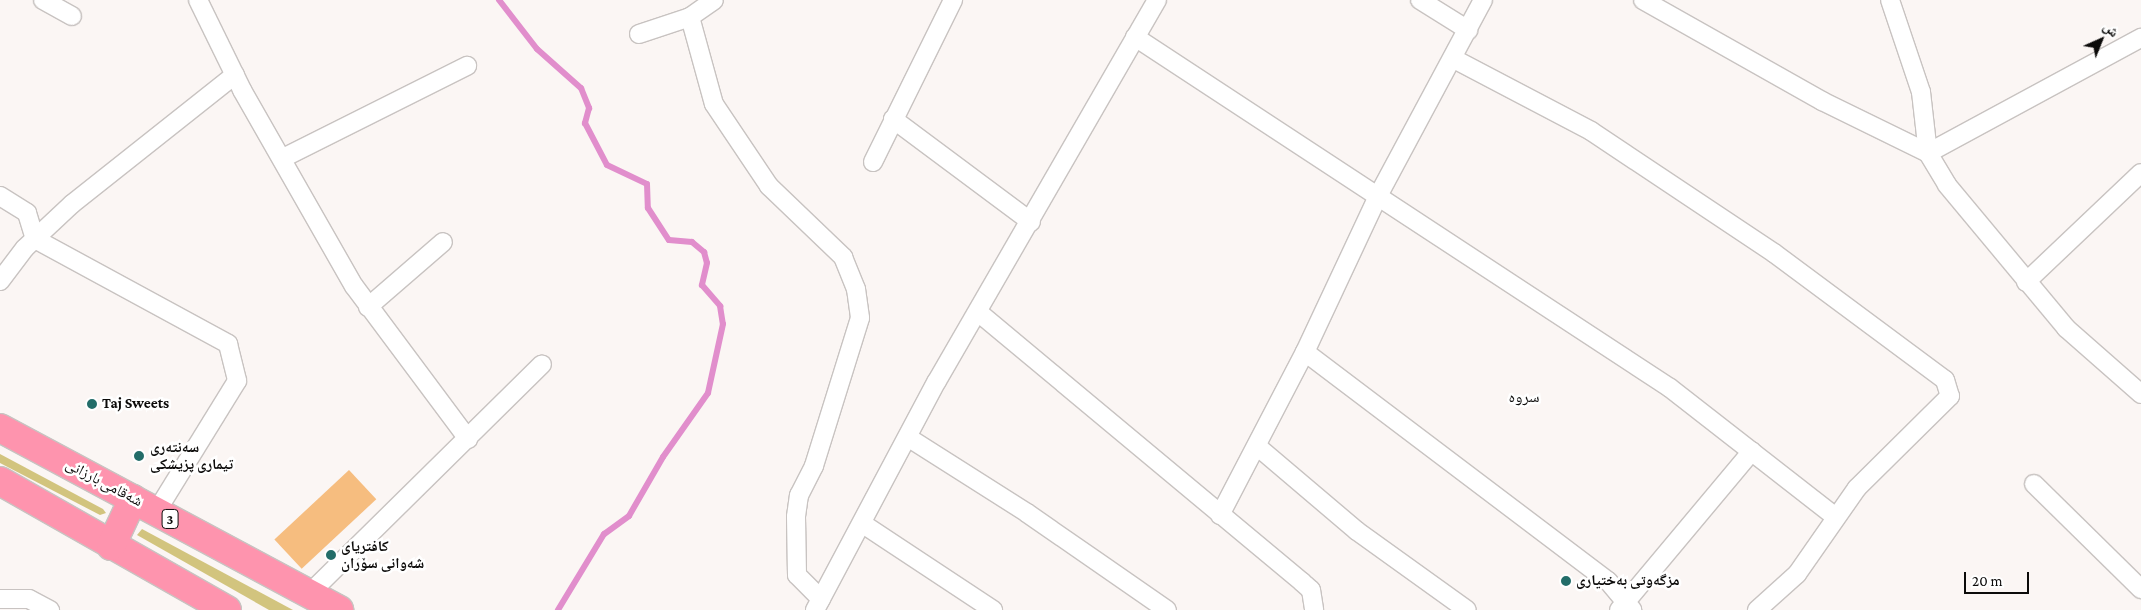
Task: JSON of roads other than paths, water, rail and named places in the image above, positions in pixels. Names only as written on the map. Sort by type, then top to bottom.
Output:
[{"type":"highway","name":"شەقامی بارزانی","points":[[0,428],[339,610]]},
{"type":"highway","points":[[0,481],[111,546],[227,610]]},
{"type":"highway","points":[[111,546],[144,505]]},
{"type":"street","points":[[44,0],[72,16]]},
{"type":"street","points":[[198,0],[235,75],[368,307],[468,439]]},
{"type":"street","points":[[639,34],[690,17],[714,0]]},
{"type":"street","points":[[872,162],[953,0]]},
{"type":"street","points":[[690,17],[714,104],[769,186],[843,257],[856,289],[860,318],[814,466],[799,495],[796,517],[797,575],[818,605],[978,312],[1156,0]]},
{"type":"street","points":[[1420,0],[1468,30]]},
{"type":"street","points":[[1220,515],[1258,447],[1379,194],[1454,60],[1483,0]]},
{"type":"street","points":[[1643,0],[1822,101],[1928,153]]},
{"type":"street","points":[[1890,0],[1921,92],[1928,153],[1953,193],[2066,328],[2140,392]]},
{"type":"street","points":[[1135,37],[1379,194],[1670,388],[1836,517]]},
{"type":"street","points":[[1928,153],[2141,38]]},
{"type":"street","points":[[1454,60],[1591,131],[1774,253],[1944,380],[1950,396],[1857,488],[1797,574],[1756,610]]},
{"type":"street","points":[[283,158],[467,66]]},
{"type":"street","points":[[0,281],[35,239],[162,128],[235,75]]},
{"type":"street","points":[[894,120],[1031,222]]},
{"type":"street","points":[[2026,282],[2141,173]]},
{"type":"street","points":[[0,196],[27,213],[35,239],[228,344],[237,381],[144,505]]},
{"type":"street","points":[[368,307],[443,242]]},
{"type":"street","points":[[978,312],[1310,590],[1314,610]]},
{"type":"street","points":[[1305,352],[1608,581],[1626,608],[1752,451]]},
{"type":"street","points":[[309,594],[542,364]]},
{"type":"street","points":[[909,438],[1027,512],[1167,610]]},
{"type":"street","points":[[1258,447],[1357,531],[1467,610]]},
{"type":"street","points":[[2034,484],[2141,589]]},
{"type":"street","points":[[863,524],[993,610]]},
{"type":"street","points":[[0,599],[29,599],[50,610]]},
{"type":"waterway","points":[[499,0],[537,49],[581,88],[589,108],[585,123],[607,165],[647,184],[648,208],[669,240],[692,242],[704,252],[707,263],[702,285],[720,306],[723,324],[708,393],[663,457],[629,516],[604,534],[558,610]]},
{"type":"place","name":"Taj Sweets","points":[[92,404]]},
{"type":"place","name":"سەنتەری تیماری پزیشکی","points":[[139,456]]},
{"type":"place","name":"کافتریای شەوانی سۆران","points":[[331,555]]},
{"type":"place","name":"مزگەوتی بەختیاری","points":[[1566,581]]},
{"type":"district","name":"سروە","points":[[1524,397]]}]
